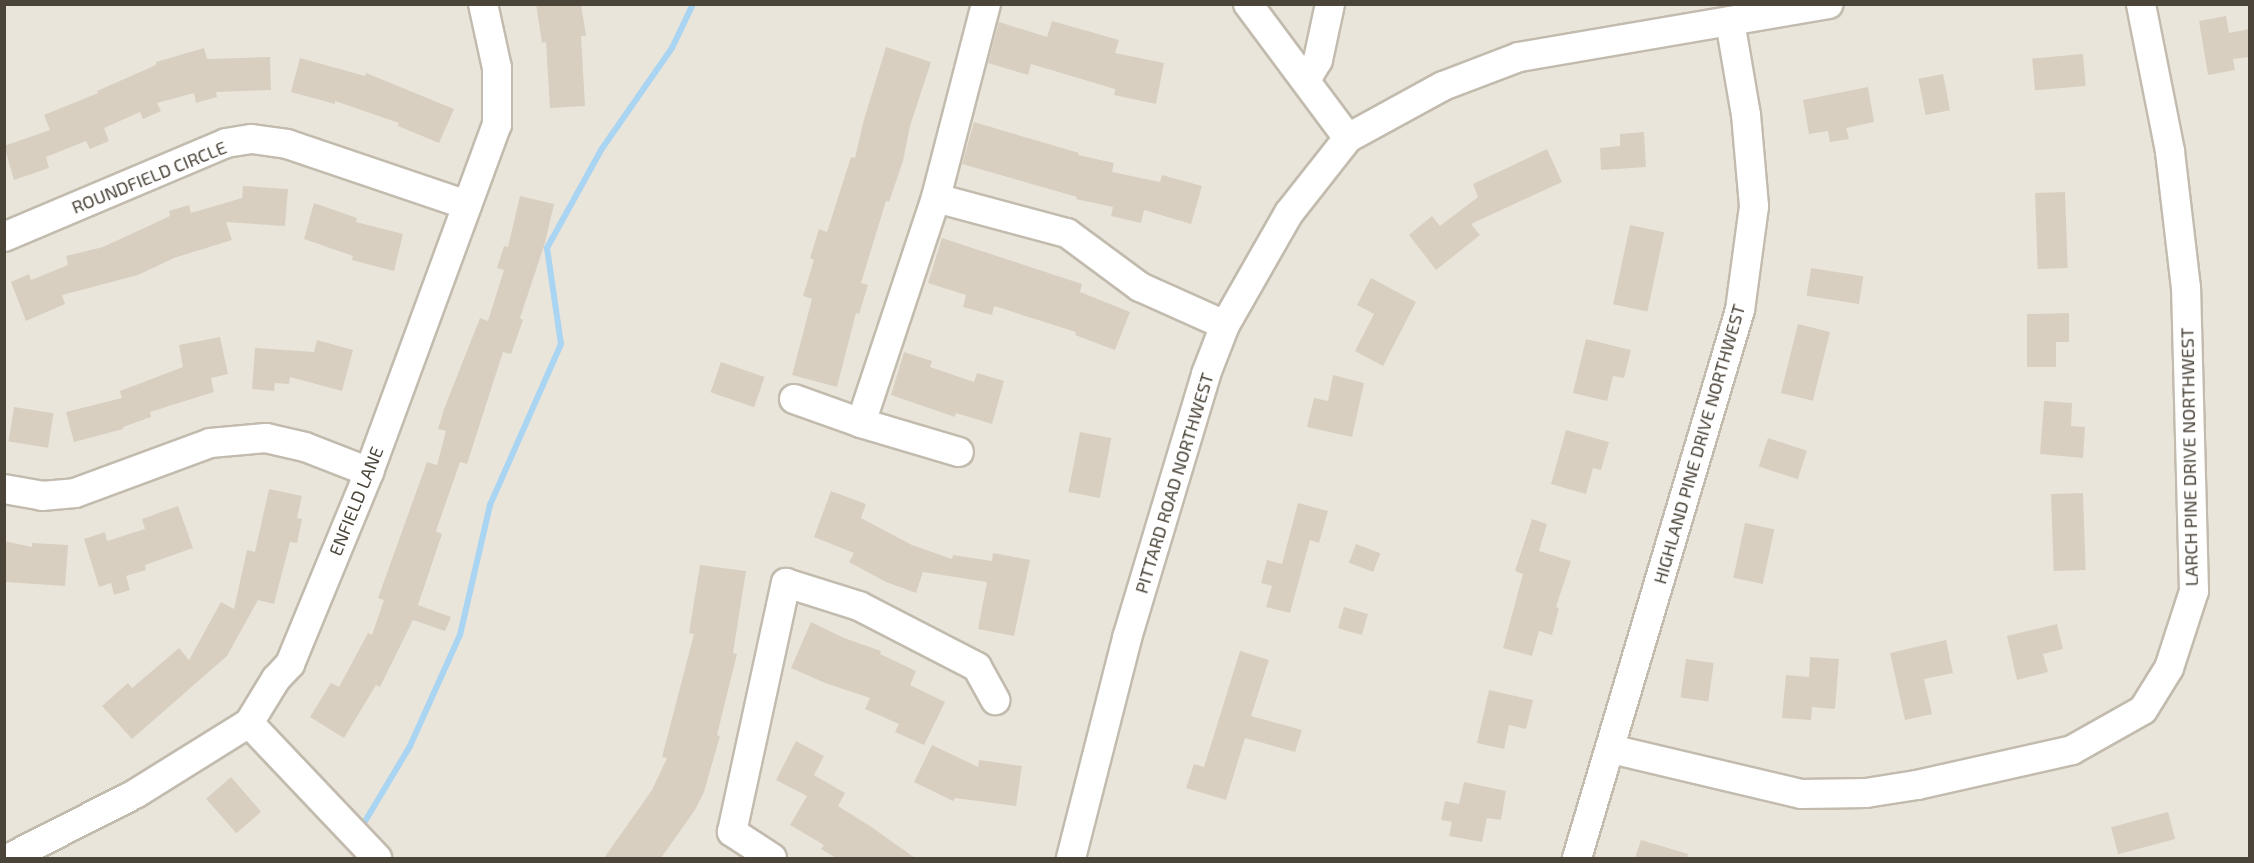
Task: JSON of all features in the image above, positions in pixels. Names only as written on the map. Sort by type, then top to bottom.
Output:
[{"type":"street","name":"ENFIELD LANE","points":[[9,858],[135,794],[249,723],[276,679],[290,664],[369,472],[497,125],[497,68],[483,4]]},
{"type":"street","points":[[861,423],[936,198],[986,4]]},
{"type":"street","points":[[1248,4],[1348,138],[1443,86],[1519,57],[1829,4]]},
{"type":"street","points":[[1306,80],[1318,60],[1330,4]]},
{"type":"street","name":"LARCH PINE DRIVE NORTHWEST","points":[[1611,749],[1801,794],[1866,793],[1917,785],[2072,750],[2143,710],[2169,668],[2194,591],[2186,288],[2170,151],[2141,4]]},
{"type":"street","name":"HIGHLAND PINE DRIVE NORTHWEST","points":[[1577,858],[1740,310],[1754,206],[1746,115],[1730,21]]},
{"type":"street","name":"PITTARD ROAD NORTHWEST","points":[[1071,858],[1127,638],[1206,374],[1226,325],[1289,213],[1348,138]]},
{"type":"street","name":"ROUNDFIELD CIRCLE","points":[[4,237],[226,143],[252,139],[287,144],[467,205]]},
{"type":"street","points":[[936,198],[1067,233],[1140,287],[1226,325]]},
{"type":"street","points":[[794,399],[861,423],[959,452]]},
{"type":"street","points":[[4,489],[42,496],[75,493],[210,442],[266,438],[305,447],[369,472]]},
{"type":"street","points":[[771,858],[732,832],[786,583],[859,606],[977,667],[995,700]]},
{"type":"street","points":[[249,723],[377,858]]},
{"type":"shaded area","points":[[5,5],[2249,5],[2249,858],[5,858]]},
{"type":"building","points":[[536,4],[581,4],[586,36],[581,36],[585,106],[550,108],[546,42],[542,43]]},
{"type":"building","points":[[2226,16],[2229,33],[2250,29],[2250,57],[2233,59],[2235,70],[2208,75],[2199,21]]},
{"type":"building","points":[[1052,21],[1119,40],[1115,53],[1164,63],[1156,104],[1114,95],[1115,89],[1031,64],[1028,75],[988,63],[999,22],[1047,37]]},
{"type":"building","points":[[886,47],[931,62],[910,126],[903,161],[889,202],[886,201],[861,283],[868,285],[859,314],[856,313],[837,387],[792,375],[812,299],[803,296],[814,260],[810,258],[819,229],[827,232],[851,157],[855,158]]},
{"type":"building","points":[[204,48],[207,59],[270,57],[271,90],[216,92],[217,97],[196,103],[194,93],[157,103],[161,111],[143,119],[140,112],[104,128],[109,141],[90,149],[86,141],[46,157],[49,168],[14,180],[4,146],[50,130],[44,115],[98,93],[97,91],[156,65],[156,62]]},
{"type":"building","points":[[2083,54],[2086,86],[2035,90],[2032,58]]},
{"type":"building","points":[[300,58],[365,76],[366,73],[454,109],[439,143],[398,126],[399,123],[335,101],[335,104],[291,92]]},
{"type":"building","points":[[1943,74],[1950,110],[1926,115],[1918,79]]},
{"type":"building","points":[[1868,87],[1874,122],[1846,128],[1849,139],[1830,142],[1828,131],[1809,134],[1803,100]]},
{"type":"building","points":[[974,122],[1079,153],[1078,155],[1114,163],[1112,172],[1160,182],[1162,175],[1202,186],[1191,224],[1144,210],[1141,223],[1111,216],[1113,207],[1076,199],[1077,197],[962,164]]},
{"type":"building","points":[[1644,132],[1646,167],[1601,170],[1600,148],[1620,146],[1620,134]]},
{"type":"building","points":[[1547,149],[1562,182],[1471,224],[1480,235],[1436,270],[1409,235],[1432,216],[1440,226],[1478,197],[1473,184]]},
{"type":"building","points":[[243,186],[288,189],[285,226],[226,222],[232,240],[174,258],[138,275],[62,295],[65,304],[26,321],[11,282],[29,274],[31,280],[68,265],[66,256],[103,247],[170,216],[169,211],[189,205],[191,213],[242,198]]},
{"type":"building","points":[[2065,192],[2068,268],[2038,269],[2035,193]]},
{"type":"building","points":[[520,196],[554,204],[545,243],[520,318],[523,320],[511,354],[503,352],[467,464],[460,462],[436,531],[442,534],[418,605],[451,617],[445,631],[413,620],[380,687],[376,685],[344,738],[310,717],[331,683],[339,687],[368,633],[372,635],[384,600],[378,598],[427,462],[437,465],[446,431],[438,429],[444,409],[480,318],[488,321],[504,270],[497,268],[504,246],[508,247]]},
{"type":"building","points":[[314,203],[357,218],[356,222],[403,234],[394,271],[352,260],[353,256],[304,239]]},
{"type":"building","points":[[1630,225],[1664,232],[1647,312],[1613,304]]},
{"type":"building","points":[[942,238],[1082,284],[1080,292],[1130,312],[1115,350],[1075,335],[1076,332],[994,306],[992,315],[963,307],[966,295],[928,283]]},
{"type":"building","points":[[1811,268],[1863,276],[1859,304],[1807,296]]},
{"type":"building","points":[[1371,278],[1416,302],[1383,366],[1355,351],[1374,314],[1357,305]]},
{"type":"building","points":[[2069,313],[2069,342],[2056,342],[2056,367],[2027,367],[2027,314]]},
{"type":"building","points":[[1798,324],[1830,332],[1813,401],[1781,393]]},
{"type":"building","points":[[220,337],[228,374],[211,378],[214,392],[150,412],[151,417],[123,427],[123,429],[74,442],[66,412],[122,398],[120,391],[183,367],[179,345]]},
{"type":"building","points":[[1586,339],[1631,350],[1624,378],[1613,376],[1607,401],[1573,393]]},
{"type":"building","points":[[317,340],[353,350],[342,391],[290,377],[289,384],[275,383],[274,391],[252,389],[255,348],[314,352]]},
{"type":"building","points":[[904,352],[932,361],[930,367],[974,382],[977,373],[1004,381],[992,424],[956,413],[955,417],[891,395]]},
{"type":"building","points":[[721,362],[764,377],[754,407],[711,392]]},
{"type":"building","points":[[1333,375],[1364,383],[1352,437],[1307,427],[1314,398],[1328,401]]},
{"type":"building","points":[[2044,401],[2072,403],[2071,426],[2085,427],[2083,458],[2040,454]]},
{"type":"building","points":[[14,407],[54,413],[48,448],[9,442]]},
{"type":"building","points":[[1566,430],[1609,442],[1601,470],[1593,468],[1586,494],[1551,484]]},
{"type":"building","points":[[1080,432],[1111,438],[1100,498],[1068,492]]},
{"type":"building","points":[[1768,438],[1807,451],[1798,479],[1759,467]]},
{"type":"building","points":[[269,489],[302,496],[297,518],[302,519],[297,543],[290,542],[274,604],[258,600],[227,656],[132,739],[102,706],[128,683],[132,688],[179,648],[189,660],[221,602],[234,609],[247,550],[255,552]]},
{"type":"building","points":[[831,491],[866,504],[861,518],[912,545],[952,559],[953,555],[992,561],[993,553],[1030,560],[1014,636],[978,629],[987,582],[923,572],[916,593],[886,582],[849,562],[854,553],[814,537]]},
{"type":"building","points":[[2083,493],[2086,570],[2054,571],[2051,494]]},
{"type":"building","points":[[1298,503],[1328,511],[1319,543],[1310,540],[1290,613],[1266,607],[1272,586],[1261,583],[1267,560],[1282,564]]},
{"type":"building","points":[[178,506],[193,548],[145,565],[146,570],[126,576],[130,590],[114,595],[111,583],[99,587],[84,539],[105,532],[107,541],[145,529],[142,519]]},
{"type":"building","points":[[1532,519],[1547,524],[1539,551],[1571,561],[1556,607],[1559,608],[1552,635],[1539,631],[1532,656],[1503,648],[1523,574],[1515,571]]},
{"type":"building","points":[[1745,523],[1774,529],[1763,584],[1733,578]]},
{"type":"building","points":[[4,541],[32,547],[32,543],[68,545],[65,586],[4,582]]},
{"type":"building","points":[[1356,544],[1380,553],[1373,572],[1349,563]]},
{"type":"building","points":[[700,565],[746,571],[733,653],[737,654],[717,735],[720,736],[704,792],[695,810],[661,858],[604,858],[652,790],[667,758],[662,757],[694,634],[689,633]]},
{"type":"building","points":[[1344,607],[1368,614],[1362,635],[1338,628]]},
{"type":"building","points":[[811,622],[844,638],[881,651],[880,654],[916,671],[910,685],[945,702],[924,745],[895,732],[899,724],[865,709],[870,698],[825,683],[791,668]]},
{"type":"building","points":[[2057,624],[2063,649],[2043,654],[2048,672],[2017,680],[2007,636]]},
{"type":"building","points":[[1946,640],[1953,673],[1924,679],[1932,714],[1905,720],[1890,653]]},
{"type":"building","points":[[1240,651],[1269,660],[1251,716],[1302,730],[1295,752],[1245,738],[1226,800],[1186,788],[1194,764],[1204,767]]},
{"type":"building","points":[[1810,657],[1839,659],[1835,709],[1812,707],[1811,720],[1782,718],[1786,675],[1809,677]]},
{"type":"building","points":[[1686,659],[1714,663],[1708,702],[1681,698]]},
{"type":"building","points":[[1489,690],[1533,700],[1526,729],[1509,725],[1504,749],[1477,743]]},
{"type":"building","points":[[796,741],[824,756],[814,775],[845,793],[838,806],[915,858],[836,858],[821,849],[824,845],[790,825],[807,796],[776,780]]},
{"type":"building","points":[[932,745],[978,767],[979,760],[1022,766],[1016,806],[955,798],[953,801],[914,782]]},
{"type":"building","points":[[231,777],[261,812],[236,833],[206,799]]},
{"type":"building","points":[[1464,782],[1506,791],[1501,820],[1487,818],[1482,842],[1449,836],[1452,822],[1441,820],[1445,801],[1459,804]]},
{"type":"building","points":[[2168,812],[2175,839],[2118,854],[2111,827]]},
{"type":"building","points":[[1641,840],[1688,854],[1687,858],[1635,858]]},
{"type":"waterway","points":[[361,828],[410,746],[460,635],[490,505],[561,344],[547,248],[601,150],[672,48],[693,4]]}]
